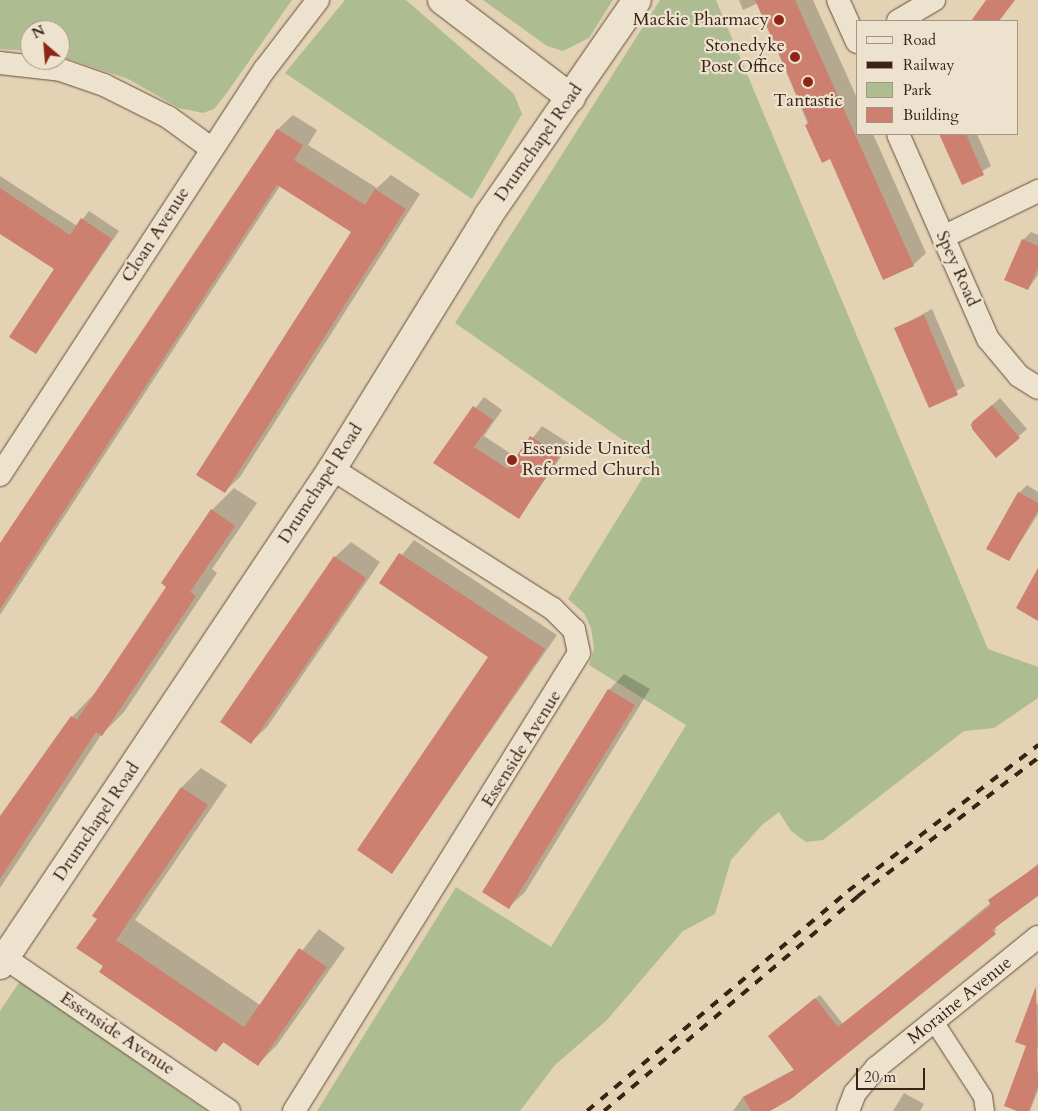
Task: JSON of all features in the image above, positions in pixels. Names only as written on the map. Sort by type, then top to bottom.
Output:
[{"type":"street","name":"Cloan Avenue","points":[[0,475],[212,149],[290,34],[318,0]]},
{"type":"street","points":[[442,0],[570,98]]},
{"type":"street","name":"Drumchapel Road","points":[[3,962],[332,469],[488,216],[637,0]]},
{"type":"street","points":[[838,0],[856,39]]},
{"type":"street","points":[[900,20],[934,0]]},
{"type":"street","points":[[0,63],[61,70],[104,85],[168,118],[212,149]]},
{"type":"street","name":"Spey Road","points":[[898,135],[988,339],[1019,376],[1038,388]]},
{"type":"street","points":[[943,237],[1038,191]]},
{"type":"street","name":"Essenside Avenue","points":[[294,1111],[579,653],[574,630],[553,609],[332,469]]},
{"type":"street","name":"Moraine Avenue","points":[[848,1111],[864,1079],[1038,937]]},
{"type":"street","name":"Essenside Avenue","points":[[3,962],[229,1111]]},
{"type":"street","points":[[935,1022],[983,1096],[985,1111]]},
{"type":"green space","points":[[0,0],[292,0],[226,94],[214,109],[203,113],[179,108],[128,79],[70,59],[70,20],[20,20],[20,50],[0,49]]},
{"type":"green space","points":[[345,0],[406,0],[514,94],[522,114],[472,199],[285,73]]},
{"type":"green space","points":[[483,0],[613,0],[589,38],[563,51],[547,46]]},
{"type":"green space","points":[[660,0],[716,0],[988,649],[1038,667],[1038,698],[994,728],[964,731],[823,840],[806,842],[791,831],[779,812],[762,825],[731,860],[715,914],[683,931],[607,1020],[555,1065],[520,1111],[317,1111],[456,887],[551,947],[686,725],[589,665],[594,648],[591,628],[584,613],[568,599],[653,461],[455,323]]},
{"type":"green space","points":[[20,981],[207,1111],[0,1111],[0,1011]]},
{"type":"building","points":[[755,0],[795,0],[914,266],[883,280],[830,159],[822,163],[805,125],[809,123]]},
{"type":"building","points":[[986,0],[1015,0],[1000,20],[972,20]]},
{"type":"building","points":[[277,129],[303,145],[294,160],[365,205],[375,189],[406,209],[225,493],[196,475],[351,232],[277,185],[0,609],[0,543]]},
{"type":"building","points":[[939,135],[966,135],[984,175],[962,185]]},
{"type":"building","points":[[0,188],[70,235],[81,218],[112,239],[36,354],[9,337],[54,269],[0,234]]},
{"type":"building","points":[[1022,239],[1038,246],[1038,267],[1028,290],[1004,280]]},
{"type":"building","points":[[924,315],[958,395],[929,408],[894,328]]},
{"type":"building","points":[[992,405],[1020,438],[996,458],[972,429],[972,422]]},
{"type":"building","points":[[473,406],[493,420],[474,447],[508,469],[530,436],[560,455],[519,519],[433,463]]},
{"type":"building","points":[[1018,492],[1038,503],[1038,510],[1009,561],[986,549]]},
{"type":"building","points":[[211,509],[235,526],[190,592],[196,596],[102,736],[96,732],[0,879],[0,816],[71,716],[77,720],[166,587],[161,583]]},
{"type":"building","points":[[399,553],[545,649],[392,874],[357,850],[488,657],[379,583]]},
{"type":"building","points":[[334,556],[366,578],[251,744],[220,722]]},
{"type":"building","points":[[1038,568],[1038,621],[1016,608]]},
{"type":"building","points":[[608,689],[635,705],[509,909],[482,892]]},
{"type":"building","points":[[181,787],[208,805],[116,940],[244,1027],[299,948],[327,967],[258,1066],[223,1042],[216,1052],[99,972],[103,966],[76,948],[97,919],[92,916]]},
{"type":"building","points":[[1038,865],[1038,896],[992,930],[996,934],[791,1099],[770,1111],[751,1111],[743,1097],[794,1070],[768,1036],[815,998],[838,1027],[991,905],[988,900]]},
{"type":"building","points":[[1036,986],[1038,1086],[1029,1111],[1017,1111],[1004,1106],[1026,1046],[1015,1042]]},
{"type":"railway","points":[[587,1111],[848,891],[1038,745]]},
{"type":"railway","points":[[604,1111],[858,896],[1038,758]]},
{"type":"place","name":"Mackie Pharmacy","points":[[779,20]]},
{"type":"place","name":"Stonedyke Post Office","points":[[795,57]]},
{"type":"place","name":"Tantastic","points":[[808,82]]},
{"type":"place","name":"Essenside United Reformed Church","points":[[512,460]]}]
